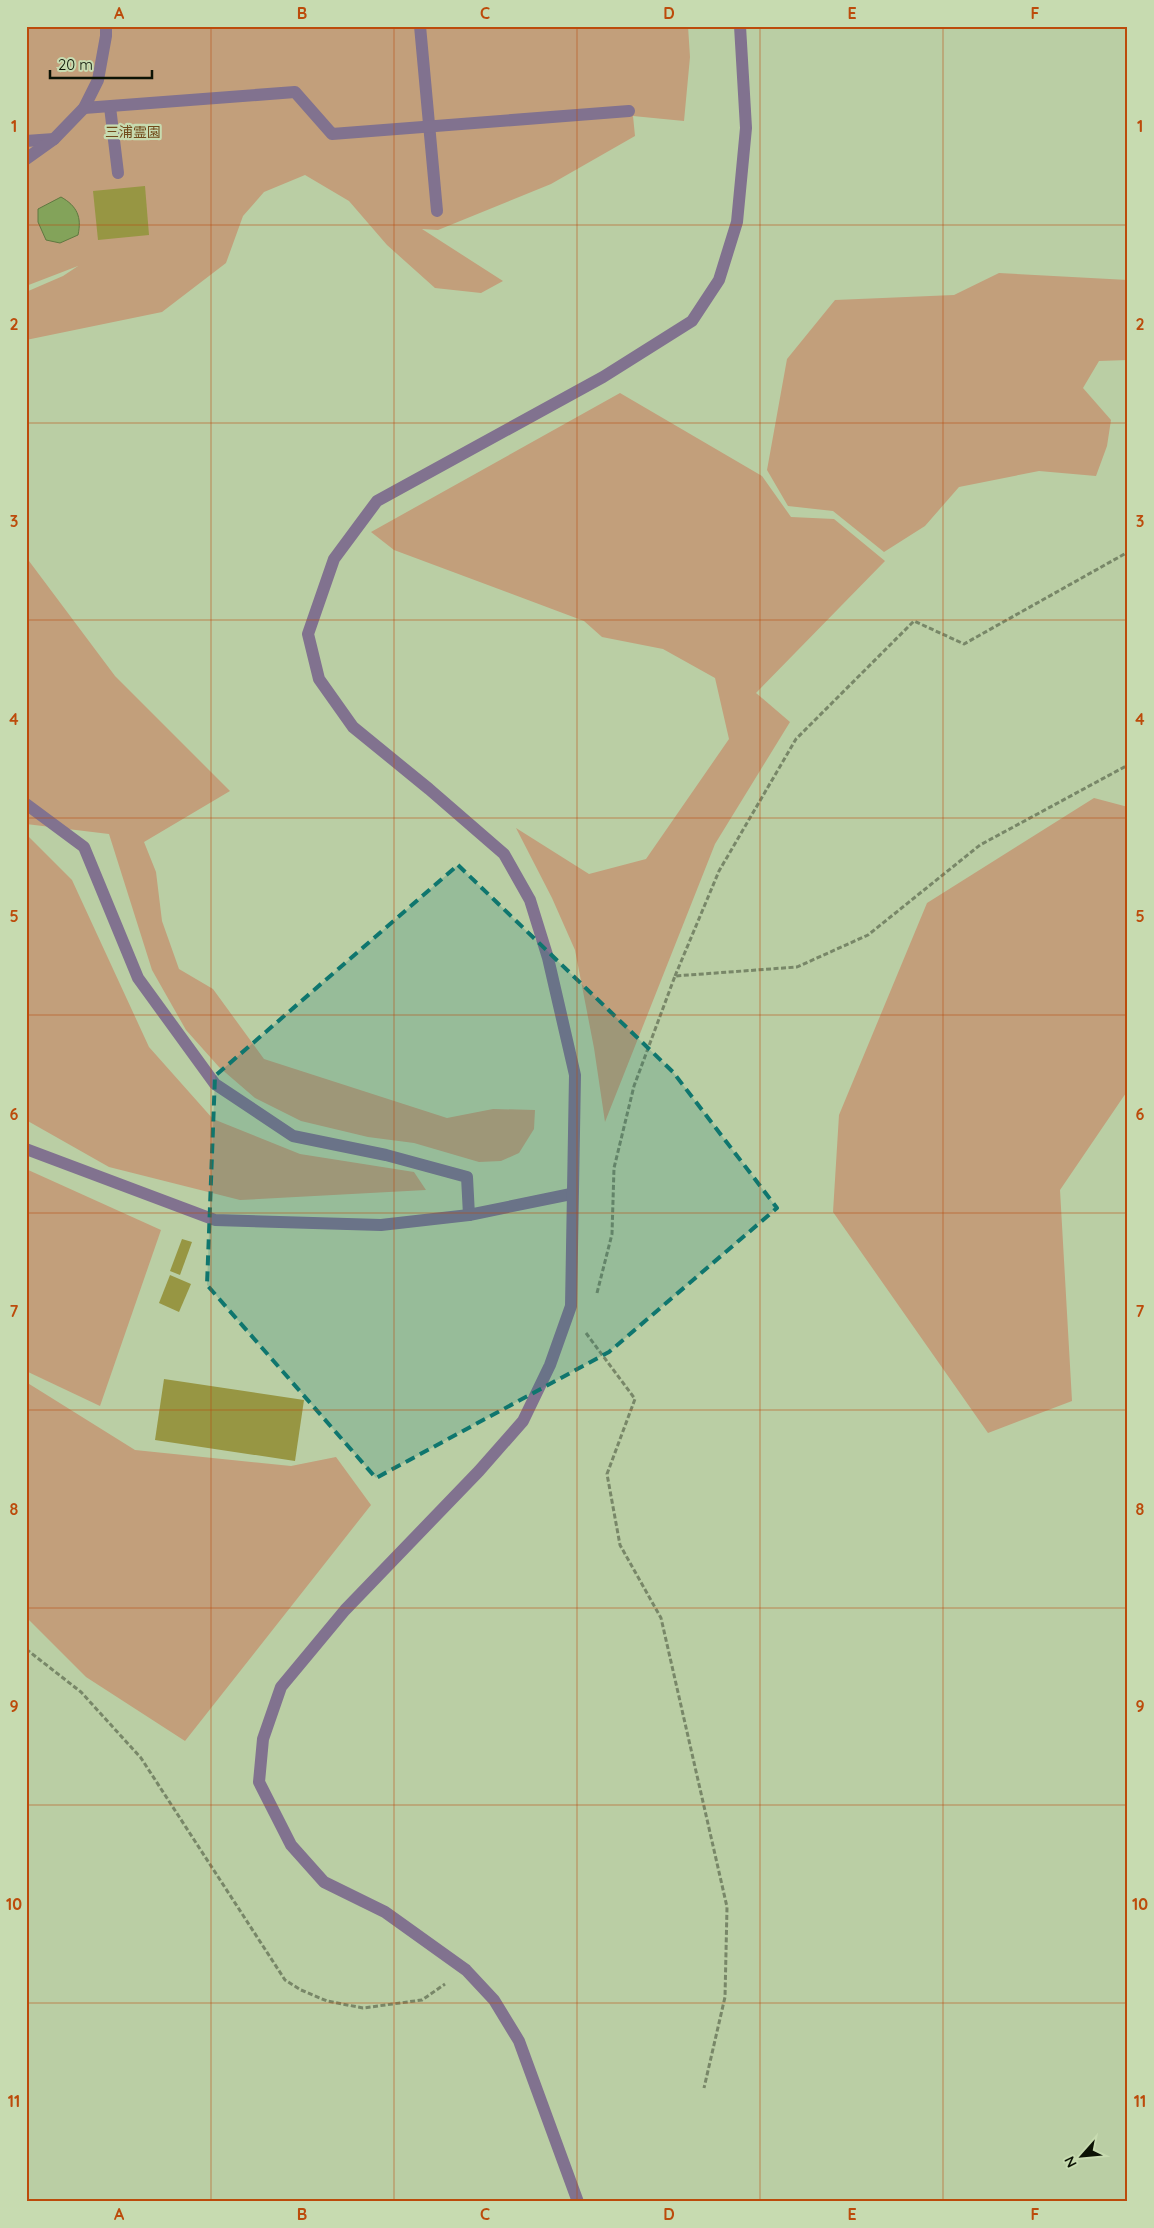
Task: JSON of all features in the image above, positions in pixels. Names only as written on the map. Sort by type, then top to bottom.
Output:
[{"type":"street","points":[[26,158],[54,139],[84,108],[98,80],[106,26]]},
{"type":"street","points":[[420,26],[437,211]]},
{"type":"street","points":[[578,2202],[519,2041],[494,2000],[466,1970],[385,1912],[324,1882],[291,1845],[259,1782],[262,1739],[281,1687],[345,1610],[479,1471],[523,1421],[550,1365],[571,1306],[575,1075],[548,958],[530,900],[504,854],[353,727],[319,679],[308,634],[334,559],[377,501],[604,377],[692,321],[719,280],[737,222],[746,128],[740,26]]},
{"type":"street","points":[[84,108],[295,92],[332,134],[629,111]]},
{"type":"street","points":[[110,107],[118,173]]},
{"type":"street","points":[[26,141],[54,139]]},
{"type":"street","points":[[26,804],[84,847],[138,978],[215,1084],[293,1136],[386,1155],[467,1177],[469,1215]]},
{"type":"street","points":[[26,1149],[215,1220],[381,1225],[469,1215],[572,1194]]},
{"type":"path","points":[[596,1298],[612,1234],[614,1168],[634,1086],[675,976],[719,871],[796,739],[914,621],[964,644],[1128,552]]},
{"type":"path","points":[[675,976],[797,967],[868,936],[980,845],[1128,765]]},
{"type":"path","points":[[571,1306],[587,1334],[635,1399],[607,1474],[620,1545],[661,1618],[727,1908],[725,1997],[704,2088]]},
{"type":"path","points":[[587,1334],[589,1325]]},
{"type":"path","points":[[26,1649],[81,1692],[141,1758],[285,1980],[301,1990],[327,2001],[363,2008],[422,2000],[466,1970]]},
{"type":"highlighted area","points":[[458,865],[673,1072],[777,1208],[609,1352],[376,1478],[207,1285],[215,1076]]},
{"type":"green space","name":"三浦霊園","points":[[26,26],[688,26],[690,57],[684,121],[633,116],[635,136],[551,184],[438,230],[422,229],[503,281],[481,293],[435,288],[387,245],[349,201],[305,175],[264,192],[243,216],[226,263],[162,312],[26,340],[26,292],[63,276],[78,266],[26,286]]},
{"type":"green space","points":[[999,273],[1128,280],[1128,360],[1099,361],[1083,388],[1111,420],[1107,446],[1096,476],[1039,471],[959,487],[925,526],[884,552],[833,511],[788,506],[767,470],[787,359],[835,300],[954,295]]},
{"type":"green space","points":[[620,393],[762,476],[791,517],[834,519],[885,561],[756,693],[790,722],[715,844],[605,1122],[594,1048],[575,950],[552,898],[516,828],[589,874],[646,859],[729,739],[715,678],[663,649],[602,637],[584,621],[394,550],[371,532]]},
{"type":"green space","points":[[26,557],[115,676],[230,791],[144,842],[156,872],[162,921],[179,969],[213,989],[264,1059],[447,1118],[493,1109],[535,1110],[534,1129],[519,1153],[501,1161],[479,1162],[414,1143],[368,1137],[301,1121],[255,1098],[219,1067],[186,1030],[152,970],[109,834],[26,824]]},
{"type":"green space","points":[[1094,798],[1128,807],[1128,1090],[1060,1190],[1072,1401],[988,1433],[833,1212],[839,1115],[927,903]]},
{"type":"green space","points":[[26,834],[72,880],[149,1047],[213,1119],[300,1154],[414,1172],[426,1190],[240,1200],[109,1167],[26,1120]]},
{"type":"green space","points":[[26,1169],[161,1230],[100,1406],[26,1371]]},
{"type":"green space","points":[[26,1382],[135,1450],[291,1466],[336,1457],[371,1505],[185,1741],[86,1677],[26,1617]]},
{"type":"shaded area","points":[[61,197],[71,204],[77,213],[79,229],[78,235],[60,243],[46,240],[38,222],[38,209]]},
{"type":"building","points":[[145,186],[149,235],[98,240],[93,191]]},
{"type":"building","points":[[182,1239],[192,1242],[180,1275],[170,1271]]},
{"type":"building","points":[[170,1275],[191,1284],[179,1312],[159,1303]]},
{"type":"building","points":[[164,1379],[304,1400],[295,1461],[155,1440]]}]
